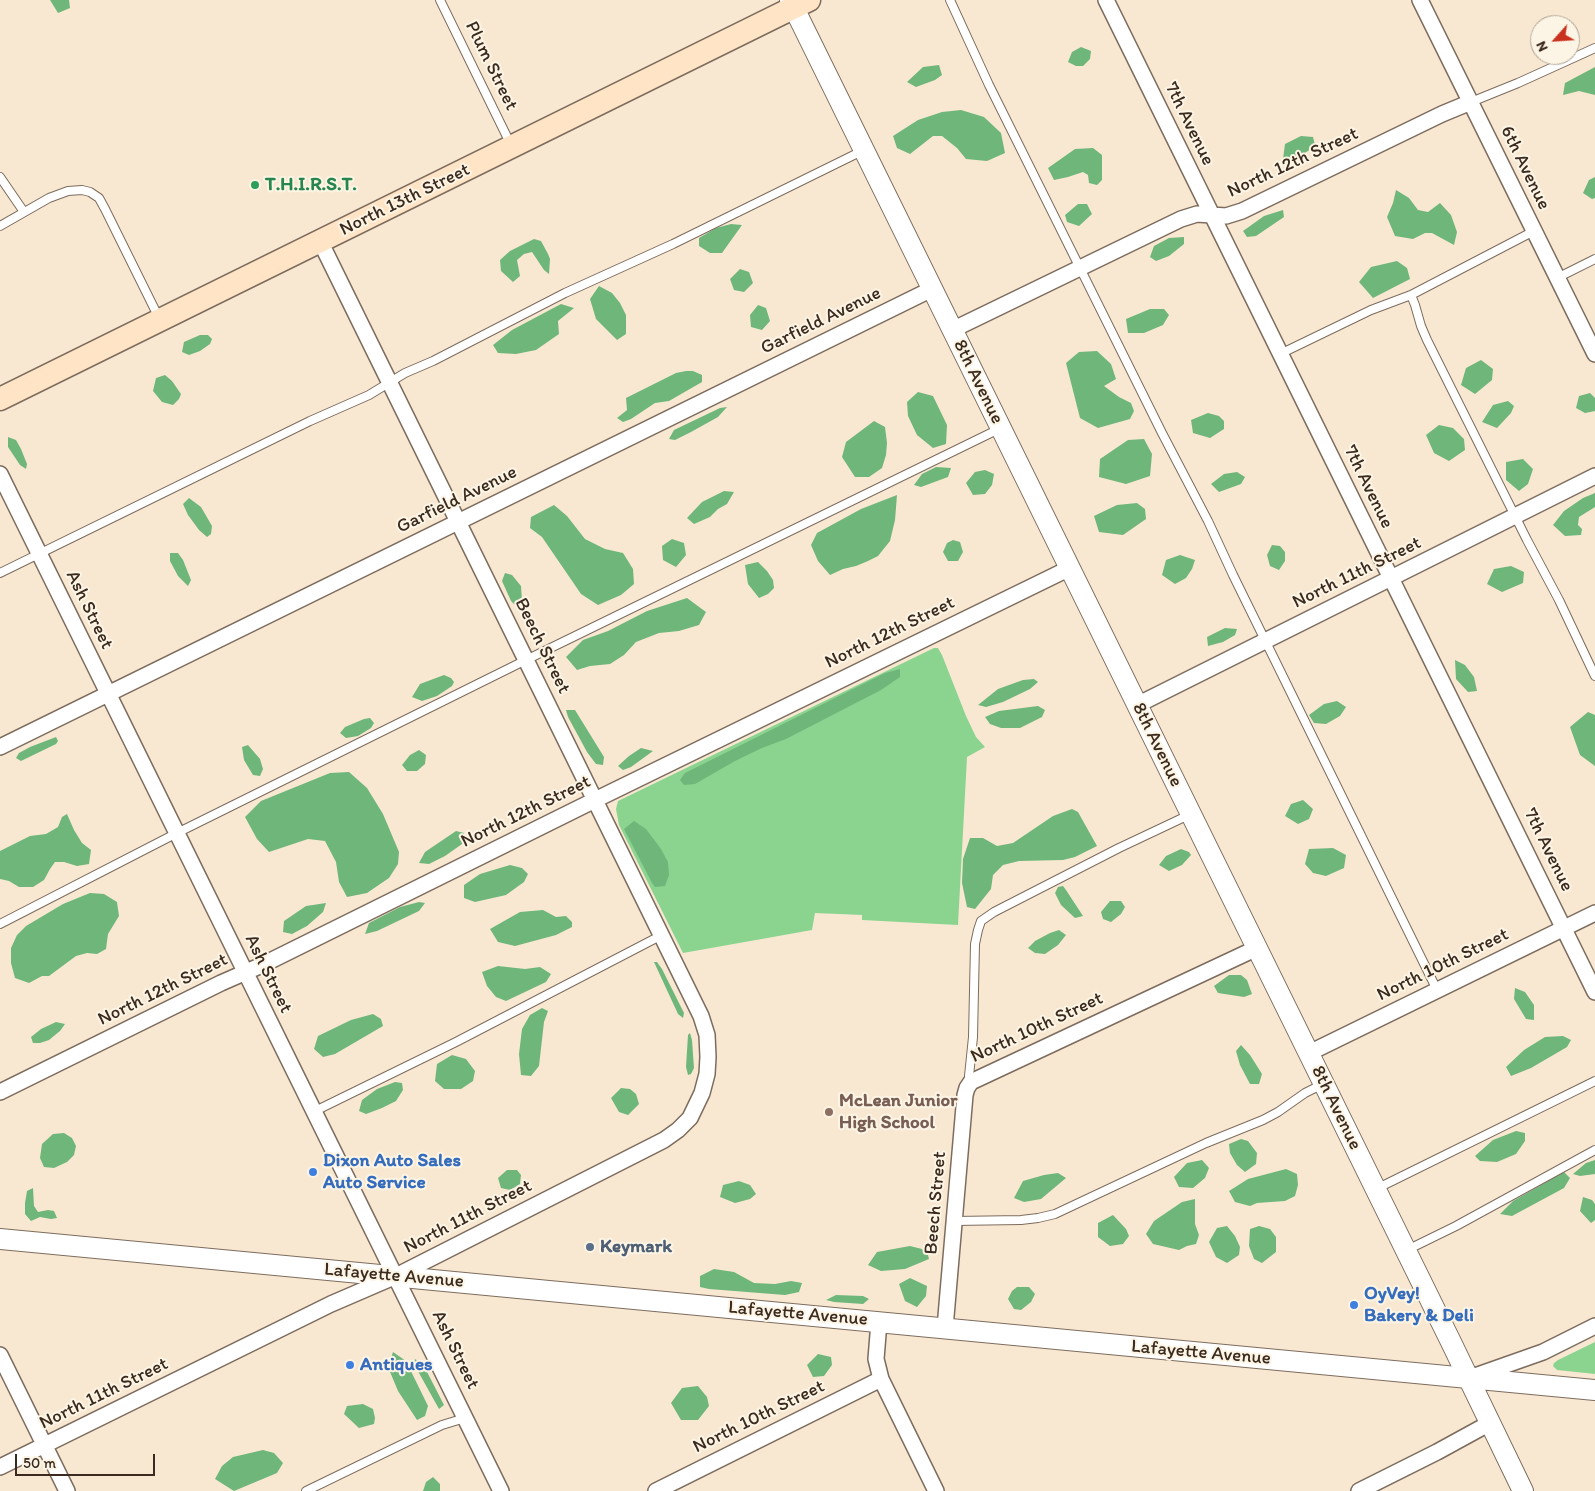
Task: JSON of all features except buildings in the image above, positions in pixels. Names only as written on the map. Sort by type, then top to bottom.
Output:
[{"type":"main road","name":"North 13th Street","points":[[0,399],[512,147],[797,3]]},
{"type":"street","name":"7th Avenue","points":[[1106,0],[1595,992]]},
{"type":"street","name":"6th Avenue","points":[[1420,0],[1595,354]]},
{"type":"street","name":"8th Avenue","points":[[797,3],[864,150],[1523,1491]]},
{"type":"street","name":"North 12th Street","points":[[952,330],[1181,219],[1197,214],[1226,216],[1242,211],[1442,114],[1471,102]]},
{"type":"street","name":"Beech Street","points":[[320,241],[701,1016],[706,1035],[707,1074]]},
{"type":"street","name":"Garfield Avenue","points":[[0,747],[932,289]]},
{"type":"street","name":"Ash Street","points":[[0,474],[501,1491]]},
{"type":"street","name":"North 11th Street","points":[[1137,705],[1595,476]]},
{"type":"street","name":"North 12th Street","points":[[0,1092],[1070,568]]},
{"type":"street","name":"North 10th Street","points":[[1309,1053],[1595,913]]},
{"type":"street","name":"North 10th Street","points":[[971,1082],[1257,948]]},
{"type":"street","name":"North 11th Street","points":[[0,1467],[331,1304],[396,1276],[664,1140],[690,1118],[702,1093],[707,1074]]},
{"type":"street","name":"Beech Street","points":[[945,1328],[965,1095],[971,1082]]},
{"type":"street","name":"Lafayette Avenue","points":[[0,1239],[1595,1390]]},
{"type":"street","points":[[879,1322],[876,1359],[881,1379],[936,1491]]},
{"type":"street","points":[[1469,1378],[1543,1352],[1595,1326]]},
{"type":"street","points":[[0,1355],[67,1491]]},
{"type":"street","name":"North 10th Street","points":[[656,1491],[881,1379]]},
{"type":"street","points":[[1359,1491],[1490,1423]]},
{"type":"lane","name":"Plum Street","points":[[440,0],[512,147]]},
{"type":"lane","points":[[950,0],[989,85],[1162,433],[1208,521],[1232,575],[1437,990]]},
{"type":"lane","name":"North 12th Street","points":[[1471,102],[1595,48]]},
{"type":"lane","points":[[0,573],[310,421],[369,395],[405,373],[433,361],[565,293],[673,244],[864,150]]},
{"type":"lane","points":[[0,177],[24,212]]},
{"type":"lane","points":[[0,226],[49,198],[68,191],[82,190],[90,192],[99,198],[160,320]]},
{"type":"lane","points":[[1280,354],[1371,310],[1410,295],[1534,231]]},
{"type":"lane","points":[[1558,278],[1595,259]]},
{"type":"lane","points":[[1410,295],[1427,340],[1559,600],[1595,676]]},
{"type":"lane","points":[[0,924],[176,833],[1001,428]]},
{"type":"lane","points":[[971,1082],[969,1076],[973,1037],[975,944],[982,921],[994,912],[1191,814]]},
{"type":"lane","points":[[314,1112],[456,1042],[662,935]]},
{"type":"lane","points":[[1376,1189],[1595,1081]]},
{"type":"lane","points":[[954,1221],[1021,1220],[1055,1214],[1206,1143],[1263,1120],[1305,1093],[1324,1084]]},
{"type":"lane","points":[[1406,1251],[1456,1226],[1595,1150]]},
{"type":"lane","points":[[306,1491],[442,1425],[465,1418]]},
{"type":"green space","points":[[50,0],[69,0],[70,8],[58,13]]},
{"type":"green space","points":[[1081,47],[1091,51],[1090,59],[1083,66],[1076,66],[1068,62],[1072,52]]},
{"type":"green space","points":[[939,65],[942,75],[935,80],[916,87],[907,82],[923,67]]},
{"type":"green space","points":[[1595,67],[1595,95],[1579,91],[1563,95],[1565,83]]},
{"type":"green space","points":[[961,110],[984,117],[1001,133],[1005,153],[987,161],[966,159],[957,148],[942,136],[933,136],[910,154],[897,148],[893,136],[918,120],[942,112]]},
{"type":"green space","points":[[1301,136],[1313,137],[1315,145],[1291,161],[1283,159],[1285,144]]},
{"type":"green space","points":[[1093,148],[1102,155],[1102,180],[1097,185],[1089,183],[1088,175],[1083,172],[1054,180],[1048,168],[1075,149]]},
{"type":"green space","points":[[1595,177],[1595,198],[1592,199],[1583,193],[1589,180]]},
{"type":"green space","points":[[1396,190],[1409,198],[1418,210],[1428,212],[1440,203],[1451,215],[1457,232],[1454,245],[1432,233],[1425,233],[1413,239],[1395,236],[1387,217]]},
{"type":"green space","points":[[1078,204],[1087,204],[1092,214],[1079,226],[1067,222],[1065,215]]},
{"type":"green space","points":[[1283,210],[1284,217],[1256,236],[1247,237],[1243,231],[1264,216]]},
{"type":"green space","points":[[731,224],[742,225],[722,253],[710,253],[699,246],[699,238],[716,228]]},
{"type":"green space","points":[[1184,237],[1184,244],[1169,256],[1156,261],[1150,257],[1154,246],[1169,238]]},
{"type":"green space","points":[[534,239],[541,241],[548,254],[550,259],[549,274],[544,270],[532,252],[524,254],[517,260],[520,276],[513,282],[501,271],[500,260],[510,251]]},
{"type":"green space","points":[[1397,261],[1407,268],[1410,279],[1373,298],[1359,282],[1371,267]]},
{"type":"green space","points":[[740,269],[749,272],[753,283],[744,292],[734,290],[730,279]]},
{"type":"green space","points":[[599,286],[612,293],[626,315],[626,334],[617,340],[596,319],[590,299]]},
{"type":"green space","points":[[561,304],[574,308],[558,321],[559,334],[536,350],[516,354],[498,353],[493,345],[512,330]]},
{"type":"green space","points":[[758,305],[766,308],[770,321],[762,330],[751,327],[750,315]]},
{"type":"green space","points":[[1150,309],[1164,309],[1169,315],[1163,325],[1144,333],[1128,333],[1126,319]]},
{"type":"green space","points":[[200,335],[208,335],[212,339],[210,344],[200,351],[189,355],[182,352],[184,342]]},
{"type":"green space","points":[[1097,351],[1111,364],[1116,379],[1104,386],[1131,403],[1134,411],[1130,419],[1098,428],[1080,418],[1066,363],[1079,352]]},
{"type":"green space","points":[[1481,360],[1493,369],[1492,380],[1475,394],[1461,385],[1466,368]]},
{"type":"green space","points":[[693,371],[702,375],[702,382],[669,401],[655,403],[631,419],[623,422],[617,418],[627,410],[626,398],[676,373]]},
{"type":"green space","points":[[165,375],[181,394],[173,405],[162,402],[153,391],[156,378]]},
{"type":"green space","points":[[918,392],[933,396],[947,425],[946,444],[933,448],[917,435],[908,416],[907,402]]},
{"type":"green space","points":[[1590,393],[1595,398],[1595,411],[1585,413],[1576,408],[1579,396]]},
{"type":"green space","points":[[1508,401],[1514,406],[1511,413],[1497,428],[1482,422],[1493,405]]},
{"type":"green space","points":[[727,407],[718,417],[691,432],[675,440],[669,439],[674,430],[720,408]]},
{"type":"green space","points":[[1208,413],[1219,416],[1224,421],[1224,429],[1210,438],[1193,433],[1191,420]]},
{"type":"green space","points":[[874,421],[885,427],[887,443],[882,468],[869,477],[855,477],[842,457],[846,442]]},
{"type":"green space","points":[[1439,425],[1453,428],[1464,439],[1465,450],[1449,461],[1434,453],[1426,435]]},
{"type":"green space","points":[[8,437],[16,440],[27,464],[26,469],[20,465],[8,447]]},
{"type":"green space","points":[[1144,439],[1152,454],[1150,476],[1126,484],[1099,477],[1100,459],[1128,440]]},
{"type":"green space","points":[[1523,459],[1533,469],[1528,484],[1519,491],[1506,480],[1506,462]]},
{"type":"green space","points":[[936,467],[951,468],[948,477],[921,487],[914,485],[922,474]]},
{"type":"green space","points":[[985,470],[994,474],[992,485],[985,494],[973,495],[966,483],[975,472]]},
{"type":"green space","points":[[1237,472],[1245,477],[1241,484],[1219,492],[1211,484],[1224,474]]},
{"type":"green space","points":[[724,491],[734,492],[727,504],[710,517],[694,524],[687,518],[702,502]]},
{"type":"green space","points":[[1595,493],[1595,507],[1579,517],[1578,525],[1582,529],[1581,535],[1565,536],[1553,525],[1564,511],[1583,498]]},
{"type":"green space","points":[[897,495],[895,520],[890,541],[878,556],[830,575],[818,561],[811,545],[817,533],[861,509]]},
{"type":"green space","points":[[189,498],[201,507],[212,526],[211,534],[207,537],[188,515],[183,504]]},
{"type":"green space","points":[[1137,503],[1145,509],[1146,519],[1123,535],[1099,532],[1094,516],[1117,505]]},
{"type":"green space","points":[[554,505],[567,516],[585,539],[605,549],[623,553],[633,569],[634,584],[621,595],[598,605],[581,594],[542,537],[530,528],[531,517]]},
{"type":"green space","points":[[672,539],[684,543],[686,555],[676,567],[663,560],[662,546]]},
{"type":"green space","points":[[953,540],[960,542],[963,552],[958,561],[948,561],[943,552],[947,543]]},
{"type":"green space","points":[[1272,545],[1280,546],[1285,552],[1285,561],[1279,570],[1270,566],[1267,555]]},
{"type":"green space","points":[[170,553],[178,553],[183,560],[191,580],[188,586],[178,576],[170,561]]},
{"type":"green space","points":[[1180,555],[1195,560],[1186,578],[1175,584],[1162,575],[1166,560]]},
{"type":"green space","points":[[758,562],[773,580],[774,588],[768,594],[759,598],[748,584],[745,565]]},
{"type":"green space","points":[[1511,566],[1524,572],[1523,583],[1502,592],[1487,584],[1494,569]]},
{"type":"green space","points":[[505,573],[512,575],[521,586],[522,601],[517,607],[511,601],[502,581]]},
{"type":"green space","points":[[687,598],[706,612],[699,625],[679,631],[659,633],[636,642],[624,655],[610,664],[590,666],[577,670],[566,657],[583,640],[608,631],[647,611]]},
{"type":"green space","points":[[1225,628],[1237,629],[1235,635],[1223,642],[1208,646],[1207,637]]},
{"type":"green space","points":[[934,648],[938,648],[942,655],[966,716],[976,737],[985,747],[967,757],[958,925],[862,920],[862,915],[815,913],[812,930],[683,953],[619,825],[616,809],[618,801]]},
{"type":"green space","points":[[1455,660],[1465,665],[1474,677],[1477,691],[1468,692],[1456,679]]},
{"type":"green space","points":[[900,669],[900,677],[881,690],[786,739],[735,761],[695,784],[684,785],[680,780],[685,773],[885,673]]},
{"type":"green space","points":[[444,675],[451,678],[454,682],[452,686],[437,696],[422,701],[412,697],[420,684]]},
{"type":"green space","points":[[1034,679],[1038,682],[1030,689],[1003,702],[986,707],[978,705],[998,689],[1023,680]]},
{"type":"green space","points":[[1337,701],[1346,707],[1340,716],[1326,724],[1314,723],[1309,715],[1324,704]]},
{"type":"green space","points":[[1038,706],[1045,710],[1042,717],[1020,728],[1001,728],[990,724],[985,717],[999,711]]},
{"type":"green space","points":[[566,710],[575,710],[604,757],[603,765],[596,764],[587,752]]},
{"type":"green space","points":[[1588,712],[1595,715],[1595,766],[1580,755],[1570,727]]},
{"type":"green space","points":[[370,718],[374,723],[371,728],[358,736],[346,738],[340,733],[345,727]]},
{"type":"green space","points":[[56,737],[58,741],[56,744],[21,761],[16,758],[19,753],[30,747]]},
{"type":"green space","points":[[248,745],[260,759],[263,769],[260,776],[253,775],[244,760],[242,747]]},
{"type":"green space","points":[[641,748],[653,751],[631,767],[623,770],[618,766],[629,756]]},
{"type":"green space","points":[[419,750],[426,755],[425,764],[417,771],[407,771],[402,765],[410,755]]},
{"type":"green space","points":[[349,772],[367,788],[383,814],[399,852],[398,864],[389,878],[367,893],[347,897],[339,882],[336,862],[325,841],[308,839],[269,852],[257,839],[245,817],[261,801],[330,773]]},
{"type":"green space","points":[[1303,800],[1313,809],[1309,819],[1298,824],[1285,816],[1291,804]]},
{"type":"green space","points":[[1072,809],[1078,812],[1097,846],[1075,857],[1063,860],[1019,861],[1003,865],[993,875],[991,889],[975,909],[967,907],[962,883],[963,859],[970,838],[983,838],[997,846],[1013,843],[1053,816]]},
{"type":"green space","points":[[67,814],[82,843],[91,850],[89,864],[77,866],[64,862],[55,862],[44,880],[33,887],[19,887],[9,881],[0,879],[0,851],[30,836],[46,834],[58,827],[62,817]]},
{"type":"green space","points":[[634,821],[646,829],[668,862],[669,875],[665,886],[655,887],[652,883],[624,829]]},
{"type":"green space","points":[[456,831],[464,833],[462,844],[429,864],[419,863],[425,852]]},
{"type":"green space","points":[[1333,848],[1346,855],[1344,868],[1326,876],[1313,873],[1305,864],[1309,849]]},
{"type":"green space","points":[[1181,849],[1189,852],[1191,855],[1182,865],[1169,871],[1159,865],[1166,856]]},
{"type":"green space","points":[[510,865],[522,868],[528,874],[524,882],[506,895],[475,902],[464,898],[464,885],[480,874]]},
{"type":"green space","points":[[1063,886],[1083,916],[1075,918],[1061,905],[1055,893],[1058,887]]},
{"type":"green space","points":[[90,893],[104,894],[117,902],[119,916],[108,934],[106,949],[97,954],[87,953],[76,956],[49,976],[42,976],[29,983],[15,978],[11,963],[11,948],[17,935],[26,926],[63,904]]},
{"type":"green space","points":[[1110,901],[1121,901],[1125,907],[1121,914],[1111,922],[1103,919],[1101,912]]},
{"type":"green space","points":[[419,902],[425,903],[419,911],[377,931],[365,934],[369,923],[400,907]]},
{"type":"green space","points":[[326,903],[323,912],[307,926],[292,934],[283,932],[284,921],[306,906]]},
{"type":"green space","points":[[543,910],[556,917],[566,916],[572,922],[572,927],[556,935],[515,946],[498,942],[490,929],[520,912]]},
{"type":"green space","points":[[1059,930],[1066,935],[1058,945],[1045,954],[1035,953],[1028,948],[1035,941]]},
{"type":"green space","points":[[654,962],[657,962],[662,969],[684,1013],[683,1018],[678,1014]]},
{"type":"green space","points":[[498,966],[525,969],[540,967],[551,974],[546,982],[506,1001],[496,997],[487,986],[482,972]]},
{"type":"green space","points":[[1229,975],[1241,975],[1247,980],[1252,994],[1244,997],[1218,993],[1214,986]]},
{"type":"green space","points":[[1515,988],[1525,992],[1534,1005],[1534,1020],[1526,1019],[1514,999]]},
{"type":"green space","points":[[542,1008],[548,1011],[544,1022],[539,1066],[531,1076],[521,1075],[519,1054],[522,1029],[530,1015]]},
{"type":"green space","points":[[373,1014],[381,1019],[383,1026],[335,1054],[323,1057],[314,1049],[318,1036],[351,1020]]},
{"type":"green space","points":[[56,1022],[65,1024],[60,1031],[49,1040],[33,1043],[31,1037],[41,1029]]},
{"type":"green space","points":[[690,1033],[694,1068],[691,1074],[688,1075],[686,1067],[688,1035]]},
{"type":"green space","points":[[1563,1036],[1571,1040],[1567,1047],[1531,1068],[1511,1076],[1506,1067],[1524,1050],[1545,1037]]},
{"type":"green space","points":[[1241,1045],[1262,1074],[1259,1084],[1250,1084],[1240,1065],[1236,1051]]},
{"type":"green space","points":[[452,1055],[466,1059],[475,1071],[473,1081],[461,1089],[444,1089],[435,1081],[437,1064]]},
{"type":"green space","points":[[395,1082],[402,1083],[403,1090],[396,1101],[366,1114],[359,1111],[362,1100],[377,1089]]},
{"type":"green space","points":[[621,1088],[630,1089],[636,1094],[639,1104],[628,1115],[619,1112],[611,1098]]},
{"type":"green space","points":[[1516,1131],[1525,1133],[1525,1141],[1516,1154],[1497,1162],[1480,1161],[1475,1156],[1493,1140]]},
{"type":"green space","points":[[64,1133],[72,1138],[76,1146],[74,1155],[67,1162],[54,1168],[44,1167],[40,1158],[42,1144],[53,1134]]},
{"type":"green space","points":[[1241,1139],[1248,1141],[1257,1153],[1256,1164],[1245,1172],[1237,1165],[1230,1153],[1229,1144]]},
{"type":"green space","points":[[1202,1160],[1209,1168],[1205,1178],[1193,1188],[1179,1187],[1174,1177],[1187,1163]]},
{"type":"green space","points":[[1595,1160],[1595,1174],[1580,1176],[1573,1174],[1586,1163]]},
{"type":"green space","points":[[1286,1169],[1297,1174],[1298,1185],[1295,1196],[1285,1201],[1257,1203],[1250,1206],[1235,1202],[1229,1191],[1248,1179]]},
{"type":"green space","points":[[507,1170],[517,1170],[521,1175],[520,1184],[510,1190],[501,1188],[498,1178]]},
{"type":"green space","points":[[1564,1172],[1570,1178],[1564,1188],[1512,1216],[1500,1214],[1513,1201]]},
{"type":"green space","points":[[1058,1173],[1066,1178],[1041,1199],[1024,1202],[1014,1198],[1023,1181]]},
{"type":"green space","points":[[739,1181],[750,1185],[756,1194],[750,1199],[735,1203],[720,1197],[723,1185]]},
{"type":"green space","points":[[33,1188],[34,1206],[38,1212],[54,1211],[57,1218],[40,1217],[31,1221],[25,1214],[27,1191]]},
{"type":"green space","points":[[1583,1197],[1592,1200],[1595,1204],[1595,1220],[1591,1223],[1580,1211]]},
{"type":"green space","points":[[1195,1199],[1195,1224],[1199,1235],[1196,1244],[1179,1250],[1153,1244],[1146,1234],[1154,1221],[1182,1202]]},
{"type":"green space","points":[[1113,1215],[1126,1229],[1129,1236],[1123,1244],[1110,1246],[1098,1237],[1098,1223]]},
{"type":"green space","points":[[1227,1226],[1235,1236],[1240,1247],[1239,1255],[1227,1263],[1216,1257],[1209,1242],[1217,1228]]},
{"type":"green space","points":[[1259,1226],[1270,1229],[1276,1237],[1276,1252],[1262,1263],[1254,1259],[1249,1246],[1250,1229]]},
{"type":"green space","points":[[910,1246],[922,1249],[929,1259],[905,1269],[881,1271],[868,1265],[877,1252]]},
{"type":"green space","points":[[714,1269],[734,1272],[754,1283],[775,1284],[791,1281],[802,1283],[799,1292],[785,1295],[700,1287],[700,1276]]},
{"type":"green space","points":[[910,1278],[927,1286],[926,1296],[917,1307],[905,1301],[899,1284]]},
{"type":"green space","points":[[1017,1287],[1029,1287],[1035,1294],[1031,1302],[1021,1310],[1014,1309],[1008,1299],[1012,1291]]},
{"type":"green space","points":[[836,1295],[863,1296],[869,1299],[863,1304],[826,1300]]},
{"type":"green space","points":[[1595,1342],[1595,1374],[1557,1370],[1553,1366],[1558,1360]]},
{"type":"green space","points":[[393,1352],[406,1361],[428,1406],[425,1416],[417,1420],[398,1391],[388,1367]]},
{"type":"green space","points":[[818,1354],[831,1357],[832,1365],[824,1376],[813,1377],[807,1365]]},
{"type":"green space","points":[[415,1359],[424,1366],[444,1405],[439,1409],[414,1364]]},
{"type":"green space","points":[[698,1386],[707,1397],[709,1406],[698,1420],[681,1420],[671,1403],[682,1388]]},
{"type":"green space","points":[[363,1404],[373,1409],[374,1424],[359,1428],[344,1414],[347,1406]]},
{"type":"green space","points":[[263,1450],[274,1453],[283,1463],[277,1473],[234,1491],[215,1479],[222,1466],[233,1457]]},
{"type":"green space","points":[[433,1477],[440,1484],[440,1491],[423,1491],[426,1482]]},
{"type":"place","name":"T.H.I.R.S.T.","points":[[255,185]]},
{"type":"place","name":"McLean Junior High School","points":[[829,1112]]},
{"type":"place","name":"Dixon Auto Sales Auto Service","points":[[313,1172]]},
{"type":"place","name":"Keymark","points":[[590,1247]]},
{"type":"place","name":"OyVey! Bakery & Deli","points":[[1354,1305]]},
{"type":"place","name":"Antiques","points":[[350,1365]]}]
